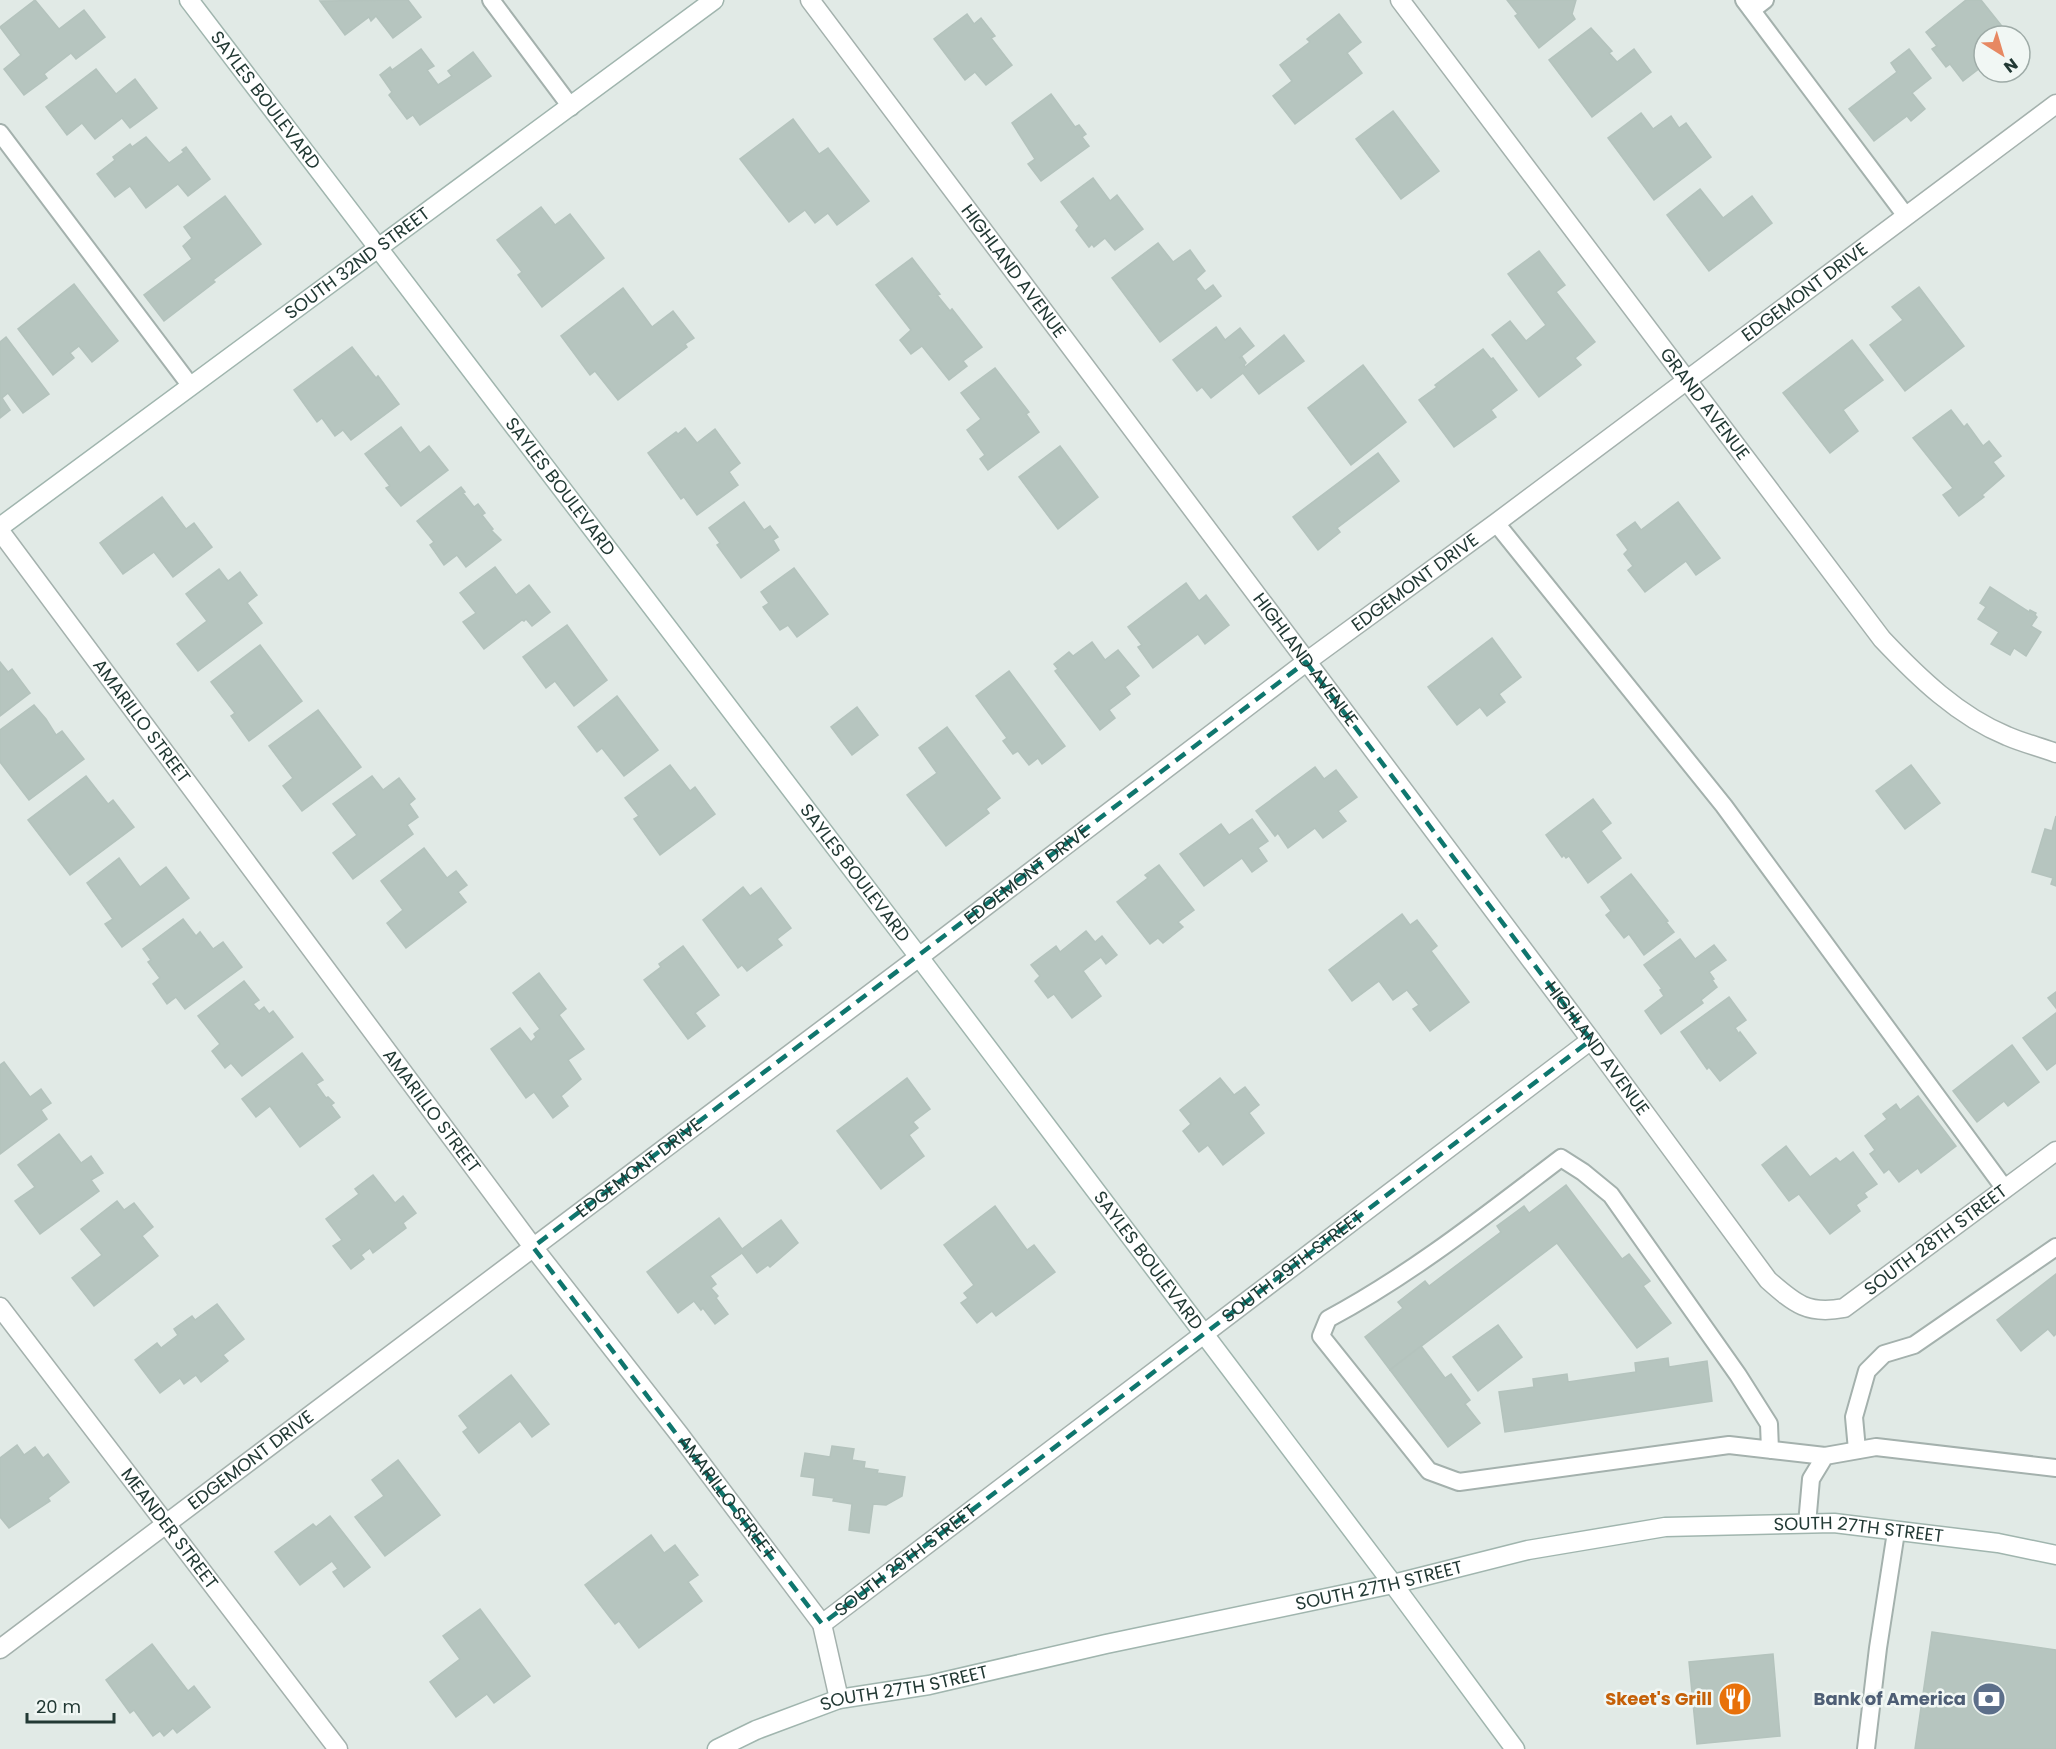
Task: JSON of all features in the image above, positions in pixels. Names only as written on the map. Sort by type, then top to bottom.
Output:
[{"type":"street","name":"SAYLES BOULEVARD","points":[[189,0],[919,957],[1515,1749]]},
{"type":"street","name":"SOUTH 32ND STREET","points":[[0,529],[190,385],[714,0]]},
{"type":"street","name":"HIGHLAND AVENUE","points":[[810,0],[1591,1040],[1768,1281],[1791,1300],[1810,1309]]},
{"type":"street","name":"GRAND AVENUE","points":[[1400,0],[1882,639],[1919,677],[1962,711],[2006,736],[2056,753]]},
{"type":"street","name":"EDGEMONT DRIVE","points":[[0,1649],[919,957],[1306,662],[1496,523],[2056,104]]},
{"type":"street","name":"AMARILLO STREET","points":[[0,529],[533,1247],[679,1434],[822,1624],[839,1699]]},
{"type":"street","name":"SOUTH 29TH STREET","points":[[822,1624],[1591,1040]]},
{"type":"street","name":"SOUTH 28TH STREET","points":[[1810,1309],[1826,1312],[1844,1308],[2056,1152]]},
{"type":"street","name":"MEANDER STREET","points":[[0,1307],[338,1749]]},
{"type":"street","name":"SOUTH 27TH STREET","points":[[717,1749],[756,1730],[839,1699],[929,1685],[1106,1644],[1393,1584],[1528,1550],[1665,1527],[1834,1523],[1998,1543],[2056,1555]]},
{"type":"lane","points":[[491,0],[571,107]]},
{"type":"lane","points":[[1754,3],[1906,216]]},
{"type":"lane","points":[[0,133],[190,385]]},
{"type":"lane","points":[[1496,523],[1724,806],[2005,1189]]},
{"type":"lane","points":[[1770,1450],[1769,1424],[1763,1414],[1611,1196],[1583,1172],[1561,1158],[1439,1250],[1364,1300],[1328,1319],[1321,1336],[1429,1471],[1459,1482],[1729,1445],[1770,1450],[1825,1456],[1876,1447],[2056,1468]]},
{"type":"lane","points":[[1857,1450],[1854,1417],[1867,1371],[1884,1354],[1914,1346],[2056,1247]]},
{"type":"lane","points":[[1807,1524],[1810,1479],[1825,1456]]},
{"type":"lane","points":[[1866,1749],[1878,1648],[1896,1532]]},
{"type":"highlighted area","points":[[1306,662],[1591,1040],[822,1624],[533,1247]]},
{"type":"building","points":[[35,0],[59,29],[84,10],[105,37],[76,59],[71,53],[44,74],[47,78],[24,95],[4,69],[21,55],[0,27]]},
{"type":"building","points":[[408,0],[421,17],[393,38],[376,16],[371,21],[369,17],[345,35],[320,1]]},
{"type":"building","points":[[1507,0],[1576,0],[1572,14],[1575,19],[1539,48],[1515,16],[1518,14]]},
{"type":"building","points":[[1966,0],[1981,0],[2000,24],[1972,24],[1972,74],[1963,81],[1950,64],[1946,67],[1932,49],[1937,46],[1926,32]]},
{"type":"building","points":[[967,14],[974,24],[981,18],[995,36],[991,38],[1012,65],[986,85],[975,72],[965,80],[934,39]]},
{"type":"building","points":[[1339,14],[1361,42],[1347,53],[1362,73],[1295,124],[1273,96],[1292,81],[1280,65],[1310,42],[1307,39]]},
{"type":"building","points":[[1591,28],[1612,51],[1609,53],[1617,62],[1634,49],[1651,72],[1592,117],[1549,60]]},
{"type":"building","points":[[421,49],[434,66],[427,70],[438,85],[452,76],[448,71],[473,52],[491,76],[420,125],[413,115],[407,119],[389,95],[392,92],[380,75],[390,67],[392,70]]},
{"type":"building","points":[[1909,49],[1931,78],[1912,93],[1925,109],[1911,121],[1907,116],[1874,141],[1849,109],[1897,72],[1891,63]]},
{"type":"building","points":[[96,69],[116,94],[135,79],[157,108],[130,128],[122,118],[95,139],[82,123],[67,135],[46,107]]},
{"type":"building","points":[[1051,94],[1075,127],[1079,125],[1086,134],[1082,137],[1089,146],[1041,181],[1028,164],[1035,159],[1012,123]]},
{"type":"building","points":[[1393,111],[1439,171],[1401,199],[1356,139]]},
{"type":"building","points":[[1641,113],[1653,129],[1671,116],[1679,128],[1686,123],[1711,157],[1654,200],[1608,138]]},
{"type":"building","points":[[793,119],[819,154],[828,148],[869,201],[837,225],[828,213],[815,223],[805,210],[789,222],[740,159]]},
{"type":"building","points":[[146,137],[169,163],[184,152],[182,150],[186,147],[210,179],[188,196],[178,184],[146,208],[130,186],[115,197],[97,174],[115,160],[113,157],[130,144],[132,147]]},
{"type":"building","points":[[1093,178],[1110,201],[1117,195],[1143,229],[1115,250],[1105,238],[1094,247],[1092,244],[1089,247],[1076,230],[1079,226],[1061,202]]},
{"type":"building","points":[[1700,189],[1723,218],[1752,196],[1772,223],[1709,271],[1667,215]]},
{"type":"building","points":[[225,196],[261,244],[164,321],[144,295],[192,259],[183,246],[192,238],[184,227]]},
{"type":"building","points":[[541,207],[555,225],[570,214],[604,258],[542,307],[518,275],[522,272],[497,240]]},
{"type":"building","points":[[1158,243],[1173,262],[1190,250],[1205,271],[1196,279],[1205,291],[1213,285],[1221,296],[1160,342],[1112,278]]},
{"type":"building","points":[[1539,251],[1565,285],[1556,292],[1595,342],[1575,358],[1581,365],[1539,397],[1492,335],[1510,321],[1526,341],[1546,325],[1508,274]]},
{"type":"building","points":[[912,258],[940,294],[937,295],[950,311],[952,309],[982,347],[963,361],[967,366],[949,380],[922,346],[911,354],[900,340],[911,330],[876,285]]},
{"type":"building","points":[[74,284],[118,341],[92,362],[79,346],[70,353],[74,358],[53,375],[18,329]]},
{"type":"building","points":[[1919,287],[1964,346],[1905,391],[1870,345],[1903,320],[1892,307]]},
{"type":"building","points":[[623,288],[652,327],[673,311],[694,338],[685,344],[687,347],[618,400],[595,371],[590,375],[561,336]]},
{"type":"building","points":[[1216,327],[1225,340],[1240,328],[1254,346],[1239,358],[1242,357],[1246,363],[1245,367],[1284,335],[1304,361],[1259,394],[1243,373],[1211,398],[1202,387],[1197,391],[1173,360]]},
{"type":"building","points":[[6,337],[49,394],[23,413],[8,393],[2,398],[10,410],[0,418],[0,342]]},
{"type":"building","points":[[1852,340],[1883,380],[1843,410],[1858,431],[1830,453],[1783,393]]},
{"type":"building","points":[[352,347],[399,404],[351,440],[343,430],[335,436],[322,418],[317,422],[294,390]]},
{"type":"building","points":[[1483,349],[1491,359],[1493,358],[1517,390],[1491,410],[1496,417],[1454,447],[1419,400]]},
{"type":"building","points":[[1363,365],[1406,422],[1351,465],[1308,408]]},
{"type":"building","points":[[995,368],[1029,412],[1026,414],[1039,432],[988,470],[980,459],[985,455],[967,430],[981,419],[961,393]]},
{"type":"building","points":[[1951,410],[1964,427],[1967,424],[1983,446],[1989,441],[2001,456],[1993,462],[2004,476],[1982,495],[1984,497],[1959,516],[1943,495],[1953,488],[1913,438]]},
{"type":"building","points":[[401,427],[420,453],[429,446],[448,470],[401,506],[386,488],[390,486],[365,454]]},
{"type":"building","points":[[685,428],[697,443],[715,429],[740,463],[729,472],[738,485],[697,515],[684,497],[681,499],[648,453]]},
{"type":"building","points":[[1060,446],[1098,497],[1058,529],[1019,477]]},
{"type":"building","points":[[1378,453],[1399,481],[1337,528],[1340,532],[1318,550],[1293,517]]},
{"type":"building","points":[[461,487],[474,507],[478,504],[485,513],[482,515],[493,529],[491,530],[501,540],[466,567],[457,555],[444,565],[430,545],[434,542],[417,521]]},
{"type":"building","points":[[162,497],[186,529],[194,523],[212,547],[173,577],[154,552],[123,574],[100,543]]},
{"type":"building","points":[[744,502],[764,530],[770,526],[778,537],[773,540],[779,550],[741,578],[717,545],[720,543],[709,528]]},
{"type":"building","points":[[1678,502],[1720,558],[1696,575],[1686,561],[1645,592],[1628,570],[1633,566],[1624,554],[1628,550],[1617,535],[1635,522],[1641,530]]},
{"type":"building","points":[[495,567],[516,595],[529,585],[550,612],[532,626],[526,619],[522,620],[484,649],[463,622],[476,613],[460,593]]},
{"type":"building","points":[[794,568],[828,614],[797,637],[788,625],[780,630],[763,607],[769,603],[761,592]]},
{"type":"building","points":[[219,569],[228,581],[240,572],[257,595],[247,603],[262,623],[198,671],[177,644],[207,621],[186,594]]},
{"type":"building","points":[[1186,583],[1199,601],[1206,595],[1229,625],[1205,644],[1198,634],[1153,668],[1138,647],[1142,645],[1128,627]]},
{"type":"building","points":[[1990,587],[2029,612],[2030,610],[2036,613],[2037,617],[2031,626],[2041,632],[2026,656],[2014,648],[2010,655],[1991,644],[1999,632],[1978,619],[1986,607],[1980,603]]},
{"type":"building","points":[[567,625],[607,680],[574,706],[555,681],[546,688],[523,657]]},
{"type":"building","points":[[1492,638],[1521,677],[1499,694],[1505,702],[1487,716],[1480,707],[1457,725],[1428,687]]},
{"type":"building","points":[[1092,642],[1105,660],[1118,650],[1139,676],[1125,687],[1130,694],[1109,710],[1115,718],[1100,730],[1055,671],[1058,669],[1054,664],[1069,652],[1073,656]]},
{"type":"building","points":[[260,645],[302,701],[249,741],[231,716],[235,713],[211,682]]},
{"type":"building","points":[[0,662],[8,672],[12,669],[30,693],[0,716]]},
{"type":"building","points":[[1009,671],[1065,746],[1042,764],[1038,758],[1029,765],[1018,751],[1013,754],[1003,741],[1007,738],[976,696]]},
{"type":"building","points":[[617,696],[658,750],[624,776],[602,748],[597,752],[578,727]]},
{"type":"building","points":[[34,705],[56,735],[62,731],[84,759],[29,800],[0,762],[0,730]]},
{"type":"building","points":[[857,707],[878,735],[852,755],[831,727]]},
{"type":"building","points":[[318,710],[361,767],[302,811],[283,786],[293,778],[269,746]]},
{"type":"building","points":[[947,727],[1000,798],[986,809],[989,813],[946,846],[907,795],[937,773],[919,748]]},
{"type":"building","points":[[670,765],[690,791],[695,787],[715,814],[660,855],[634,819],[639,816],[625,798]]},
{"type":"building","points":[[1911,765],[1940,803],[1905,829],[1876,791]]},
{"type":"building","points":[[1315,767],[1324,779],[1336,770],[1357,797],[1338,811],[1346,821],[1323,838],[1315,828],[1288,848],[1278,833],[1275,836],[1256,811]]},
{"type":"building","points":[[86,776],[108,804],[113,800],[134,827],[70,875],[28,820]]},
{"type":"building","points":[[372,776],[383,790],[399,778],[415,799],[409,804],[418,817],[407,825],[413,834],[353,879],[333,853],[357,835],[333,804]]},
{"type":"building","points":[[1593,799],[1611,823],[1601,831],[1621,858],[1588,883],[1569,856],[1562,857],[1546,835]]},
{"type":"building","points":[[2056,816],[2056,886],[2051,884],[2053,878],[2032,872],[2045,829],[2052,831]]},
{"type":"building","points":[[1252,819],[1268,841],[1258,848],[1267,861],[1252,872],[1242,858],[1204,886],[1180,854],[1221,824],[1229,835]]},
{"type":"building","points":[[424,848],[447,878],[456,871],[467,885],[458,892],[466,902],[406,948],[387,923],[403,910],[381,881]]},
{"type":"building","points":[[119,858],[140,887],[166,867],[189,898],[122,947],[105,924],[113,919],[87,883]]},
{"type":"building","points":[[1159,865],[1194,910],[1178,922],[1183,927],[1163,943],[1158,938],[1150,944],[1117,902],[1148,878],[1145,875]]},
{"type":"building","points":[[1631,874],[1674,932],[1644,955],[1629,934],[1624,938],[1606,915],[1611,911],[1601,897]]},
{"type":"building","points":[[743,887],[750,896],[761,888],[791,928],[777,939],[782,945],[747,971],[742,965],[738,968],[703,920]]},
{"type":"building","points":[[1402,914],[1410,925],[1417,920],[1437,946],[1431,951],[1469,1002],[1430,1031],[1413,1009],[1419,1005],[1407,990],[1393,1000],[1379,981],[1352,1001],[1329,970]]},
{"type":"building","points":[[183,919],[196,936],[200,932],[213,949],[223,942],[242,967],[185,1009],[176,997],[167,1004],[153,984],[160,978],[148,962],[151,960],[143,949]]},
{"type":"building","points":[[1086,931],[1095,942],[1102,936],[1117,955],[1106,964],[1101,957],[1083,971],[1101,996],[1072,1018],[1054,994],[1048,998],[1035,981],[1040,976],[1031,965],[1056,946],[1060,952]]},
{"type":"building","points":[[1680,939],[1695,959],[1714,945],[1726,960],[1709,972],[1717,987],[1701,1000],[1703,1003],[1661,1034],[1645,1011],[1664,996],[1660,990],[1662,989],[1644,965]]},
{"type":"building","points":[[683,946],[719,995],[695,1013],[705,1026],[688,1039],[644,980],[661,967],[659,964]]},
{"type":"building","points":[[539,973],[566,1009],[559,1015],[584,1049],[568,1060],[581,1079],[561,1096],[568,1106],[553,1118],[534,1092],[526,1098],[491,1049],[520,1028],[531,1042],[536,1037],[534,1034],[540,1029],[513,993]]},
{"type":"building","points":[[244,981],[259,1000],[253,1004],[259,1011],[264,1007],[269,1014],[273,1011],[293,1037],[242,1076],[231,1063],[225,1068],[212,1051],[220,1044],[198,1016]]},
{"type":"building","points":[[2056,992],[2056,1008],[2048,998]]},
{"type":"building","points":[[1729,997],[1746,1020],[1735,1028],[1756,1053],[1720,1081],[1709,1067],[1707,1069],[1681,1032]]},
{"type":"building","points":[[2056,1013],[2056,1063],[2047,1070],[2023,1038]]},
{"type":"building","points":[[2012,1045],[2039,1082],[2008,1106],[2004,1101],[1977,1122],[1953,1091]]},
{"type":"building","points":[[302,1053],[323,1080],[316,1084],[326,1098],[328,1097],[334,1103],[331,1105],[340,1117],[300,1147],[270,1106],[256,1117],[242,1099]]},
{"type":"building","points":[[4,1062],[30,1097],[41,1089],[51,1103],[41,1110],[47,1119],[0,1154],[0,1065]]},
{"type":"building","points":[[907,1078],[930,1109],[913,1122],[918,1128],[909,1135],[924,1156],[881,1189],[837,1131]]},
{"type":"building","points":[[1220,1078],[1234,1095],[1245,1087],[1259,1105],[1249,1113],[1264,1133],[1223,1165],[1208,1145],[1199,1152],[1183,1131],[1191,1124],[1180,1110]]},
{"type":"building","points":[[1918,1096],[1956,1146],[1921,1173],[1918,1168],[1899,1182],[1889,1169],[1884,1173],[1870,1154],[1875,1150],[1865,1136],[1887,1119],[1883,1114],[1896,1104],[1900,1110]]},
{"type":"building","points":[[59,1134],[81,1163],[91,1156],[103,1173],[91,1180],[99,1191],[40,1234],[15,1201],[35,1187],[18,1165]]},
{"type":"building","points":[[1786,1146],[1810,1177],[1836,1158],[1840,1162],[1853,1152],[1877,1184],[1864,1193],[1867,1197],[1856,1205],[1860,1211],[1830,1234],[1799,1194],[1789,1201],[1762,1165]]},
{"type":"building","points":[[373,1175],[395,1203],[403,1196],[416,1213],[403,1223],[406,1228],[373,1253],[370,1248],[361,1255],[364,1259],[351,1269],[333,1246],[342,1240],[326,1219],[359,1194],[355,1189]]},
{"type":"building","points":[[1566,1185],[1622,1259],[1629,1254],[1650,1281],[1643,1286],[1671,1323],[1637,1348],[1557,1243],[1390,1370],[1365,1337],[1403,1308],[1398,1302],[1425,1281],[1429,1286],[1501,1232],[1497,1226],[1524,1206],[1529,1213]]},
{"type":"building","points":[[117,1201],[124,1210],[134,1203],[153,1227],[142,1236],[158,1256],[94,1306],[72,1278],[102,1255],[81,1229]]},
{"type":"building","points":[[995,1206],[1027,1250],[1034,1245],[1055,1272],[996,1316],[992,1311],[977,1323],[961,1303],[968,1298],[964,1293],[974,1285],[944,1245]]},
{"type":"building","points":[[719,1218],[742,1249],[781,1220],[798,1243],[770,1267],[768,1265],[757,1273],[742,1253],[710,1276],[716,1284],[711,1288],[728,1314],[715,1324],[703,1308],[701,1310],[694,1301],[678,1313],[647,1272]]},
{"type":"building","points":[[2056,1274],[2056,1334],[2054,1336],[2048,1329],[2021,1351],[1997,1320]]},
{"type":"building","points":[[217,1304],[244,1339],[223,1355],[228,1361],[201,1382],[196,1375],[184,1384],[180,1378],[160,1393],[135,1360],[157,1343],[161,1348],[178,1335],[174,1329],[192,1316],[195,1320]]},
{"type":"building","points":[[1498,1325],[1522,1357],[1478,1391],[1453,1357]]},
{"type":"building","points":[[1421,1346],[1445,1378],[1451,1374],[1470,1400],[1465,1404],[1480,1423],[1448,1447],[1390,1370]]},
{"type":"building","points":[[1668,1358],[1669,1367],[1707,1361],[1712,1401],[1505,1432],[1499,1392],[1534,1387],[1533,1379],[1567,1374],[1568,1382],[1636,1372],[1635,1363]]},
{"type":"building","points":[[511,1375],[549,1424],[532,1437],[520,1421],[479,1453],[463,1432],[468,1428],[459,1416]]},
{"type":"building","points":[[17,1445],[24,1455],[35,1447],[43,1458],[48,1454],[69,1482],[48,1498],[50,1501],[9,1528],[0,1517],[0,1458]]},
{"type":"building","points":[[832,1446],[854,1449],[852,1460],[865,1462],[864,1468],[878,1470],[877,1473],[905,1477],[902,1496],[886,1505],[873,1504],[869,1533],[849,1530],[852,1504],[813,1495],[815,1478],[801,1476],[805,1453],[830,1457]]},
{"type":"building","points":[[398,1460],[440,1515],[385,1556],[355,1517],[384,1496],[372,1480]]},
{"type":"building","points":[[330,1516],[370,1567],[344,1587],[333,1572],[338,1569],[332,1561],[300,1585],[275,1552],[313,1524],[316,1527]]},
{"type":"building","points":[[651,1535],[664,1553],[675,1545],[698,1575],[688,1582],[702,1601],[639,1648],[619,1621],[615,1624],[585,1585]]},
{"type":"building","points":[[480,1609],[530,1676],[494,1703],[487,1694],[456,1717],[430,1682],[460,1659],[443,1636]]},
{"type":"building","name":"Bank of America","points":[[1932,1632],[2056,1650],[2056,1749],[1915,1749]]},
{"type":"building","points":[[152,1644],[188,1691],[194,1686],[210,1707],[177,1733],[173,1728],[164,1736],[160,1731],[153,1736],[134,1710],[130,1713],[106,1680]]},
{"type":"building","name":"Skeet's Grill","points":[[1773,1654],[1780,1736],[1697,1744],[1689,1662]]},
{"type":"place","name":"Skeet's Grill","points":[[1735,1699]]},
{"type":"place","name":"Bank of America","points":[[1989,1699]]}]
